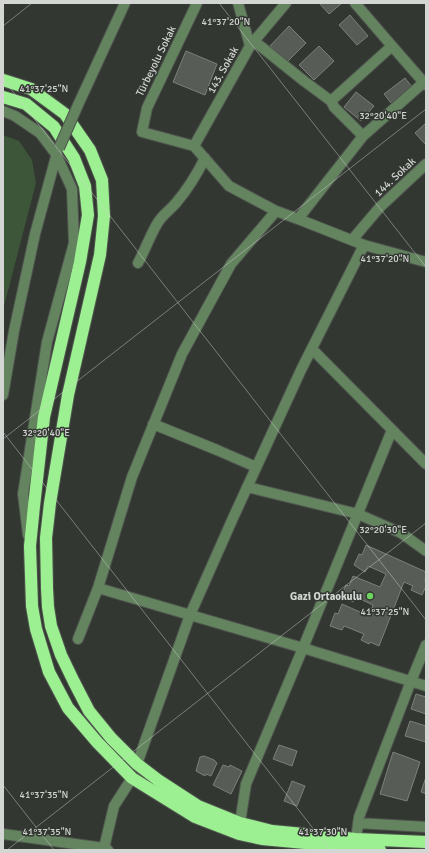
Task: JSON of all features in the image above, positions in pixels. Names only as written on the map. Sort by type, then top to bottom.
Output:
[{"type":"highway","points":[[3,80],[31,89],[65,114],[90,150],[102,180],[104,216],[100,255],[68,395],[50,503],[46,538],[48,607],[51,626],[61,655],[89,711],[111,738],[137,764],[158,780],[198,806],[240,823],[272,831],[356,839],[426,842]]},
{"type":"highway","points":[[3,96],[26,104],[54,127],[74,158],[85,186],[88,215],[80,262],[44,417],[30,551],[32,606],[36,629],[49,672],[68,708],[132,778],[195,817],[239,834],[262,839],[380,850]]},
{"type":"street","points":[[3,394],[14,331],[35,234],[58,151],[125,3]]},
{"type":"street","name":"Türbeyolu Sokak","points":[[194,146],[142,132],[148,108],[197,3]]},
{"type":"street","name":"143. Sokak","points":[[194,146],[252,43],[238,3]]},
{"type":"street","points":[[286,3],[252,43],[330,100],[334,107],[364,136]]},
{"type":"street","points":[[298,219],[364,136],[425,84],[355,3]]},
{"type":"street","points":[[330,100],[392,46]]},
{"type":"street","points":[[3,111],[15,116],[40,133],[58,151],[72,189],[74,242],[47,342],[23,494],[30,551]]},
{"type":"street","points":[[194,146],[229,186],[276,211],[364,245],[426,262]]},
{"type":"street","points":[[138,263],[158,223],[164,214],[186,191],[205,158]]},
{"type":"street","name":"144. Sokak","points":[[352,240],[380,207],[426,164]]},
{"type":"street","points":[[78,639],[98,588],[132,477],[182,354],[231,264],[276,211]]},
{"type":"street","points":[[137,764],[190,616],[301,370],[364,245]]},
{"type":"street","points":[[312,349],[426,464]]},
{"type":"street","points":[[154,424],[256,467]]},
{"type":"street","points":[[240,823],[246,784],[392,430]]},
{"type":"street","points":[[247,487],[358,514],[401,533],[426,551]]},
{"type":"street","points":[[98,588],[426,686]]},
{"type":"street","points":[[356,839],[359,817],[426,645]]},
{"type":"street","points":[[3,834],[39,845],[106,849],[114,806],[132,778]]},
{"type":"street","points":[[358,823],[426,827]]},
{"type":"green space","points":[[3,135],[19,141],[32,160],[36,183],[3,310]]},
{"type":"building","points":[[319,3],[342,3],[329,14]]},
{"type":"building","points":[[350,15],[368,36],[357,45],[339,25]]},
{"type":"building","points":[[289,26],[306,43],[287,62],[270,46]]},
{"type":"building","points":[[319,46],[334,61],[314,80],[299,65]]},
{"type":"building","points":[[186,51],[217,64],[205,95],[173,82]]},
{"type":"building","points":[[405,78],[416,92],[395,108],[384,94]]},
{"type":"building","points":[[356,92],[374,106],[361,121],[344,107]]},
{"type":"building","points":[[426,123],[426,145],[415,133]]},
{"type":"building","name":"Gazi Ortaokulu","points":[[366,545],[426,572],[426,586],[422,595],[411,590],[413,586],[404,582],[379,646],[370,642],[369,644],[361,640],[364,634],[344,626],[342,630],[330,626],[335,613],[338,614],[342,604],[369,616],[373,605],[356,597],[353,602],[341,596],[346,585],[349,586],[353,576],[380,587],[386,574],[368,566],[365,572],[354,565],[359,554],[362,555]]},
{"type":"building","points":[[416,694],[426,697],[426,714],[411,709]]},
{"type":"building","points":[[410,721],[426,726],[426,742],[405,736]]},
{"type":"building","points":[[279,745],[297,751],[292,766],[273,759]]},
{"type":"building","points":[[393,752],[420,762],[407,801],[380,794]]},
{"type":"building","points":[[204,756],[214,760],[217,763],[211,776],[206,774],[205,776],[196,771],[200,757]]},
{"type":"building","points":[[223,765],[229,767],[230,765],[242,771],[231,794],[213,785]]},
{"type":"building","points":[[426,777],[426,794],[421,792]]},
{"type":"building","points":[[292,781],[305,786],[297,806],[284,801]]},
{"type":"place","name":"Gazi Ortaokulu","points":[[370,596]]}]
